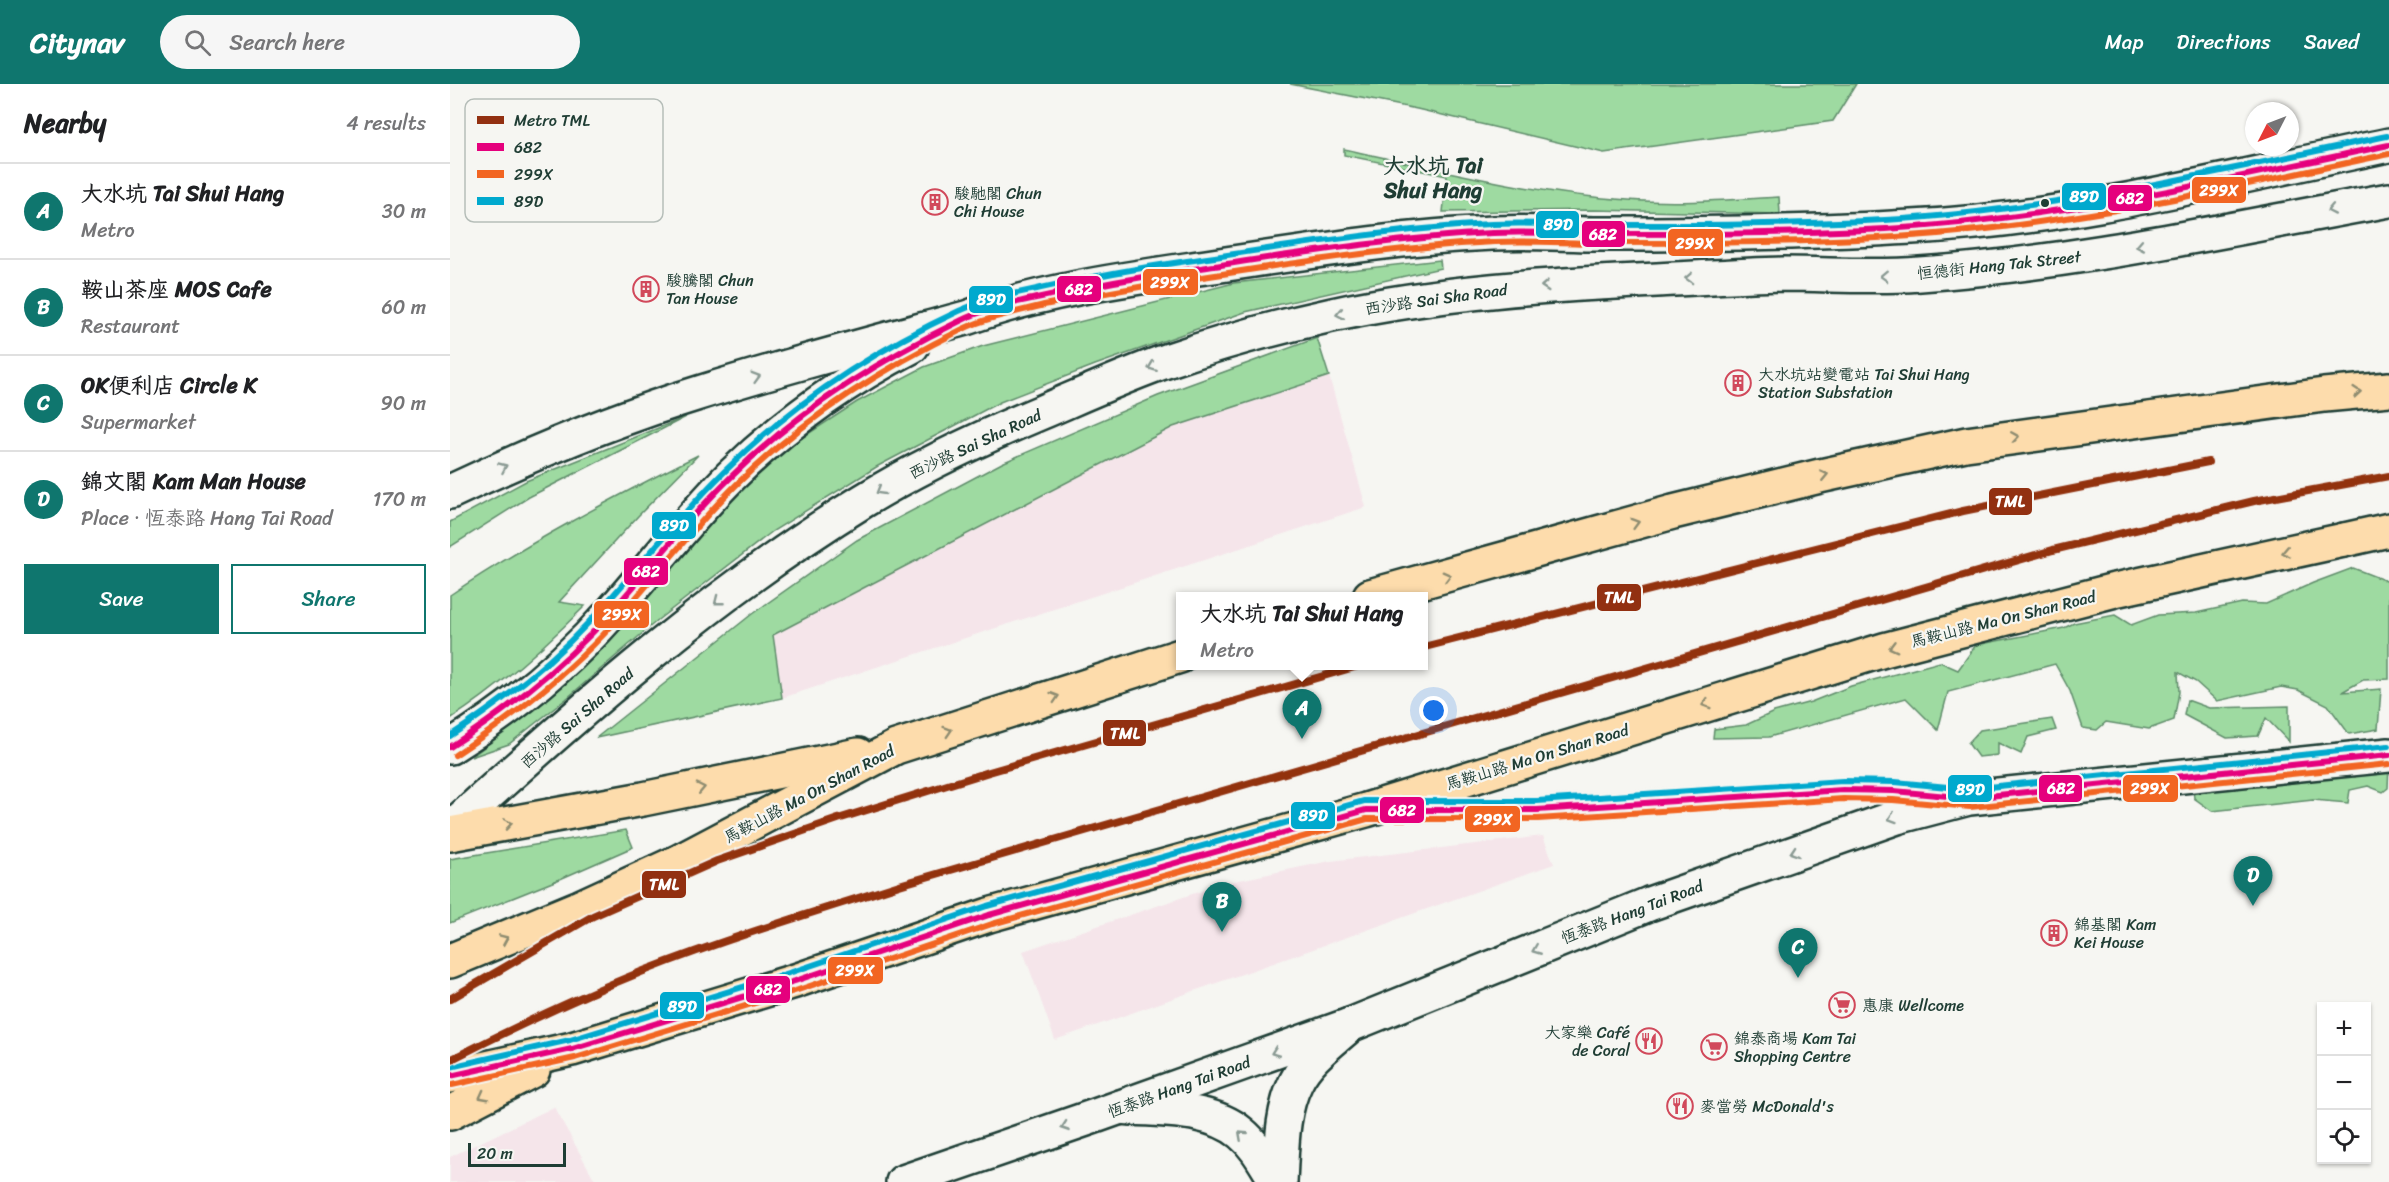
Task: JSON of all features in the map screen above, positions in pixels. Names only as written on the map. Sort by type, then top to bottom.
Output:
[{"type":"main road","points":[[450,492],[503,467],[647,410],[711,389],[966,318],[995,307],[1136,277],[1412,238],[1497,233],[1774,232],[1968,223],[2119,201],[2389,145]]},
{"type":"main road","name":"恒德街 Hang Tak Street","points":[[1604,282],[1784,274],[1846,277],[1912,275],[1997,268],[2079,258],[2389,200]]},
{"type":"main road","name":"西沙路 Sai Sha Road","points":[[450,831],[590,706],[725,596],[792,547],[859,504],[958,449],[1093,390],[1187,354],[1271,330],[1334,315],[1459,293],[1604,282]]},
{"type":"main road","points":[[450,747],[483,727],[537,686],[572,653],[610,614],[723,484],[773,438],[811,408],[876,365],[966,318]]},
{"type":"main road","points":[[1388,592],[1673,512],[1820,476],[1966,444],[2221,408],[2389,389]]},
{"type":"main road","name":"馬鞍山路 Ma On Shan Road","points":[[450,1076],[572,1049],[795,981],[988,915],[1366,810],[1884,650],[2115,590],[2389,530]]},
{"type":"main road","points":[[2344,540],[2389,547]]},
{"type":"main road","name":"馬鞍山路 Ma On Shan Road","points":[[450,962],[580,907],[678,862],[896,747],[1176,657]]},
{"type":"main road","points":[[450,831],[632,802],[896,747]]},
{"type":"main road","name":"恆泰路 Hang Tai Road","points":[[903,1182],[1350,1025],[1648,904],[1734,872],[1907,814],[1969,798],[2389,755]]},
{"type":"main road","points":[[1278,1182],[1284,1122],[1296,1081],[1322,1049],[1350,1025]]},
{"type":"main road","points":[[450,1113],[572,1049]]},
{"type":"main road","points":[[1120,1107],[1197,1114],[1225,1122],[1242,1133],[1278,1182]]},
{"type":"shaded area","points":[[1329,376],[1366,507],[782,698],[773,635],[1173,427]]},
{"type":"shaded area","points":[[1543,836],[1554,864],[1055,1040],[1023,951],[1225,883],[1330,861]]},
{"type":"shaded area","points":[[554,1107],[596,1182],[450,1182],[450,1157]]},
{"type":"green space","points":[[1290,84],[1856,84],[1833,121],[1604,153],[1417,109]]},
{"type":"green space","points":[[1344,149],[1486,180],[1592,197],[1666,202],[1779,197],[1780,214],[1594,210],[1443,212],[1447,176],[1344,155]]},
{"type":"green space","points":[[1440,260],[1441,268],[1245,312],[1095,365],[1000,402],[878,466],[773,531],[659,619],[566,699],[509,744],[471,757],[524,717],[582,666],[748,481],[794,443],[857,402],[924,367],[983,346],[1234,283]]},
{"type":"green space","points":[[1317,338],[1329,376],[1173,427],[773,635],[782,698],[596,738],[752,614],[857,540],[1002,463],[1158,396]]},
{"type":"green space","points":[[686,417],[529,497],[450,547],[450,522],[526,481]]},
{"type":"green space","points":[[698,455],[559,602],[585,606],[520,666],[450,719],[450,595],[572,521]]},
{"type":"green space","points":[[2353,568],[2389,582],[2389,679],[2363,680],[2342,692],[2381,689],[2378,729],[2349,734],[2328,705],[2298,690],[2281,687],[2217,701],[2196,682],[2178,672],[2179,692],[2174,720],[2149,729],[2106,722],[2097,730],[2083,728],[2070,691],[2055,664],[1948,692],[1938,730],[1906,698],[1769,737],[1713,738],[1714,729],[1746,725],[1774,712],[1811,702],[1851,686],[1940,662],[1958,670],[1976,645],[2064,628],[2074,623],[2115,615],[2131,625],[2158,615],[2196,613],[2242,603],[2266,604]]},
{"type":"green space","points":[[2187,700],[2209,708],[2289,706],[2289,742],[2266,718],[2258,736],[2227,738],[2184,715]]},
{"type":"green space","points":[[2052,719],[2056,730],[2028,737],[2021,754],[1998,743],[1998,755],[1978,757],[1968,743],[1980,730]]},
{"type":"green space","points":[[2375,757],[2389,764],[2388,788],[2383,792],[2368,786],[2350,790],[2348,803],[2313,800],[2212,811],[2194,798],[2193,789],[2319,761],[2355,777]]},
{"type":"green space","points":[[626,830],[633,847],[450,923],[450,859]]},
{"type":"metro line","name":"TML","points":[[1428,646],[1963,511],[2208,462]]},
{"type":"metro line","name":"TML","points":[[450,1060],[497,1036],[641,972],[740,936],[906,883],[2053,550],[2254,501],[2389,476]]},
{"type":"metro line","name":"TML","points":[[450,999],[593,916],[717,861],[838,819],[989,772],[1344,670]]},
{"type":"transit line","name":"89D","points":[[450,736],[505,697],[557,654],[606,603],[706,490],[777,424],[834,381],[895,344],[959,311],[989,300],[1077,280],[1150,267],[1301,244],[1454,226],[1505,223],[1706,225],[1849,222],[2012,208],[2138,187],[2387,136]]},
{"type":"transit line","name":"682","points":[[450,747],[524,695],[575,650],[609,615],[713,495],[757,452],[784,430],[869,370],[929,336],[989,309],[1150,276],[1301,253],[1454,235],[1506,232],[1707,234],[1850,231],[2013,217],[2139,196],[2389,145]]},
{"type":"transit line","name":"299X","points":[[455,755],[532,699],[586,652],[719,502],[788,438],[815,417],[902,361],[963,329],[993,318],[1044,305],[1153,285],[1304,262],[1457,244],[1508,241],[1588,243],[1808,241],[1942,234],[2006,227],[2134,206],[2389,154]]},
{"type":"transit line","name":"89D","points":[[450,1067],[570,1040],[792,972],[987,906],[1364,801],[1537,801],[1843,781],[1895,782],[1969,789],[2388,746]]},
{"type":"transit line","name":"682","points":[[450,1076],[572,1049],[795,981],[989,915],[1366,810],[1537,810],[1843,790],[1894,791],[1969,798],[2389,755]]},
{"type":"transit line","name":"299X","points":[[452,1085],[575,1058],[798,990],[992,924],[1367,819],[1538,819],[1843,799],[1893,800],[1970,807],[2389,764]]},
{"type":"place","name":"駿馳閣 Chun Chi House","points":[[935,202]]},
{"type":"place","name":"駿騰閣 Chun Tan House","points":[[646,289]]},
{"type":"place","name":"大水坑站變電站 Tai Shui Hang Station Substation","points":[[1738,383]]},
{"type":"place","name":"大水坑 Tai Shui Hang","points":[[1302,739]]},
{"type":"place","name":"錦文閣 Kam Man House","points":[[2253,906]]},
{"type":"place","name":"鞍山茶座 MOS Cafe","points":[[1222,932]]},
{"type":"place","name":"錦基閣 Kam Kei House","points":[[2054,933]]},
{"type":"place","name":"OK便利店 Circle K","points":[[1798,978]]},
{"type":"place","name":"惠康 Wellcome","points":[[1842,1005]]},
{"type":"place","name":"大家樂 Café de Coral","points":[[1649,1041]]},
{"type":"place","name":"錦泰商場 Kam Tai Shopping Centre","points":[[1714,1047]]},
{"type":"place","name":"麥當勞 McDonald's","points":[[1680,1106]]},
{"type":"district","name":"大水坑 Tai Shui Hang","points":[[1433,178]]}]
